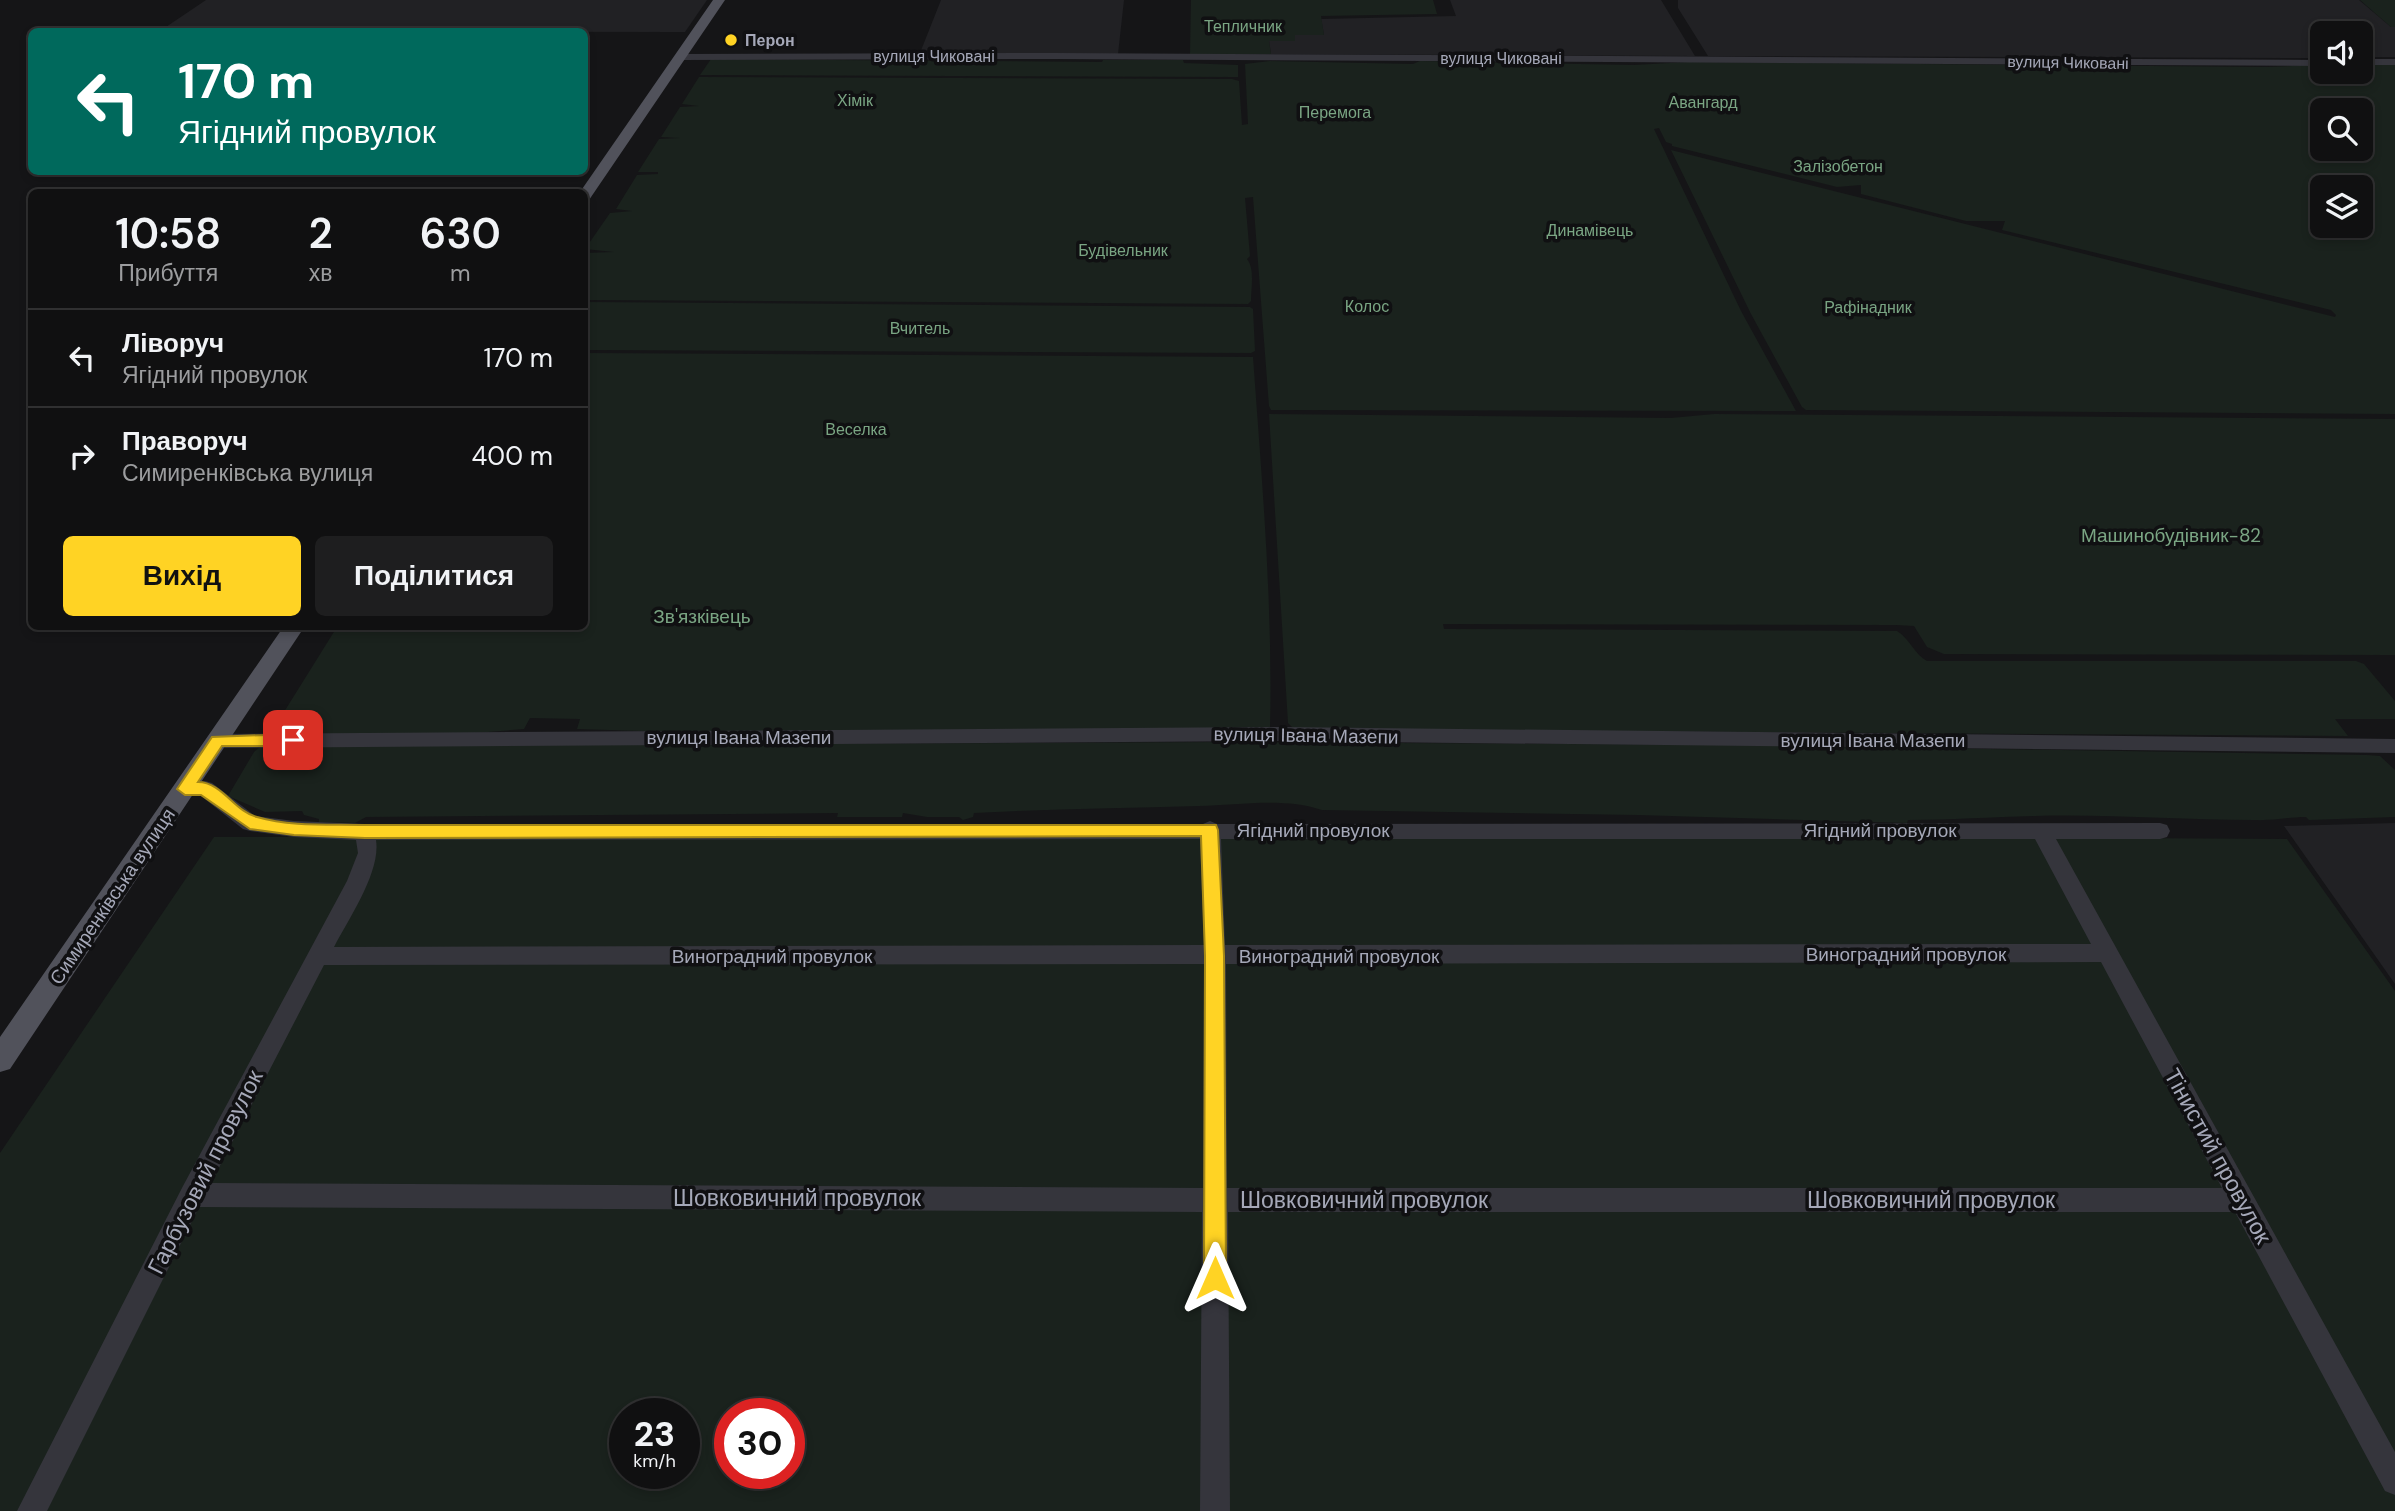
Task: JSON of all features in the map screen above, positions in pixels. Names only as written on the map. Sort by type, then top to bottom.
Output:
[{"type":"main road","points":[[588,191],[719,0]]},
{"type":"main road","name":"Симиренківська вулиця","points":[[0,1060],[292,630]]},
{"type":"street","name":"вулиця Чиковані","points":[[679,57],[1057,56],[2310,63]]},
{"type":"street","points":[[2373,62],[2395,62]]},
{"type":"street","name":"вулиця Івана Мазепи","points":[[218,741],[1282,734],[2395,746]]},
{"type":"street","name":"Ягідний провулок","points":[[185,789],[205,788],[250,823],[294,829],[365,832],[2160,831]]},
{"type":"street","points":[[1210,830],[1214,956],[1215,1511]]},
{"type":"street","name":"Тінистий провулок","points":[[2041,831],[2395,1481]]},
{"type":"street","name":"Гарбузовий провулок","points":[[32,1511],[192,1195],[358,881],[368,853],[365,832]]},
{"type":"street","name":"Виноградний провулок","points":[[318,956],[2107,954]]},
{"type":"street","name":"Шовковичний провулок","points":[[192,1195],[1215,1200],[2243,1200]]},
{"type":"shaded area","points":[[206,0],[707,0],[685,32],[588,32],[588,28],[164,28]]},
{"type":"shaded area","points":[[941,0],[1124,0],[1118,54],[920,53]]},
{"type":"shaded area","points":[[1450,0],[1661,0],[1695,56],[1271,54],[1269,41],[1295,41],[1295,35],[1324,35],[1321,19],[1456,16]]},
{"type":"shaded area","points":[[1678,0],[2359,0],[2391,27],[2395,27],[2395,57],[2373,57],[2373,21],[2310,21],[2310,58],[1708,56],[1678,8]]},
{"type":"shaded area","points":[[2395,823],[2395,984],[2284,826]]},
{"type":"green space","name":"Тепличник","points":[[1191,0],[1433,0],[1437,14],[1321,16],[1324,35],[1295,35],[1295,41],[1269,41],[1271,54],[1190,54]]},
{"type":"green space","points":[[2360,0],[2395,0],[2395,27],[2391,27]]},
{"type":"green space","name":"Хімік","points":[[711,59],[1102,62],[1183,60],[1184,63],[1238,65],[1238,77],[700,75]]},
{"type":"green space","points":[[1270,61],[1634,65],[1688,62],[2310,65],[2310,84],[2373,84],[2373,64],[2395,63],[2395,414],[1806,410],[1751,314],[1671,150],[2335,317],[2336,315],[2331,310],[2002,230],[2005,221],[1966,221],[1861,194],[1861,185],[1837,187],[1672,146],[1666,142],[1659,128],[1654,129],[1741,311],[1796,411],[1271,410],[1253,197],[1245,198],[1250,256],[1247,259],[1252,278],[1251,301],[1248,304],[588,300],[588,253],[614,252],[588,249],[588,245],[610,213],[632,211],[616,209],[637,175],[658,174],[638,172],[659,139],[680,138],[661,137],[680,107],[699,106],[682,104],[699,77],[1232,79],[1239,81],[1242,125],[1248,124],[1245,64]]},
{"type":"green space","name":"Вчитель","points":[[588,302],[1250,307],[1253,309],[1255,351],[588,350]]},
{"type":"green space","name":"Зв'язківець","points":[[588,353],[1253,357],[1268,590],[1270,729],[674,732],[577,729],[580,719],[530,718],[524,729],[475,733],[269,736],[335,630],[588,630]]},
{"type":"green space","name":"Машинобудівник-82","points":[[1269,414],[1671,418],[1714,414],[2395,419],[2395,655],[1944,654],[1927,647],[1914,626],[1896,625],[1443,624],[1444,629],[1897,631],[1927,661],[2356,661],[2364,664],[2395,701],[2395,719],[2335,719],[2348,736],[1294,729],[1288,723]]},
{"type":"green space","points":[[1231,742],[1744,745],[2367,755],[2380,756],[2395,770],[2395,817],[2261,820],[2062,816],[1908,820],[1907,823],[1322,810],[1293,804],[1261,803],[974,813],[973,817],[963,820],[959,817],[927,817],[903,813],[902,817],[837,817],[838,813],[366,817],[355,823],[319,822],[319,819],[304,815],[302,811],[265,812],[228,796],[254,752],[261,746]]},
{"type":"green space","points":[[1432,834],[2287,839],[2395,991],[2395,1511],[0,1511],[0,1153],[214,837]]},
{"type":"place","name":"Перон","points":[[731,40]]},
{"type":"route","points":[[293,740],[218,741],[185,789],[205,788],[229,810],[250,823],[294,829],[365,832],[1210,830],[1214,956],[1215,1278]]},
{"type":"park label","name":"Авангард","points":[[1703,102]]},
{"type":"park label","name":"Перемога","points":[[1335,112]]},
{"type":"park label","name":"Залізобетон","points":[[1838,166]]},
{"type":"park label","name":"Динамівець","points":[[1590,230]]},
{"type":"park label","name":"Будівельник","points":[[1123,250]]},
{"type":"park label","name":"Колос","points":[[1367,306]]},
{"type":"park label","name":"Рафінадник","points":[[1868,307]]},
{"type":"park label","name":"Веселка","points":[[856,429]]}]
